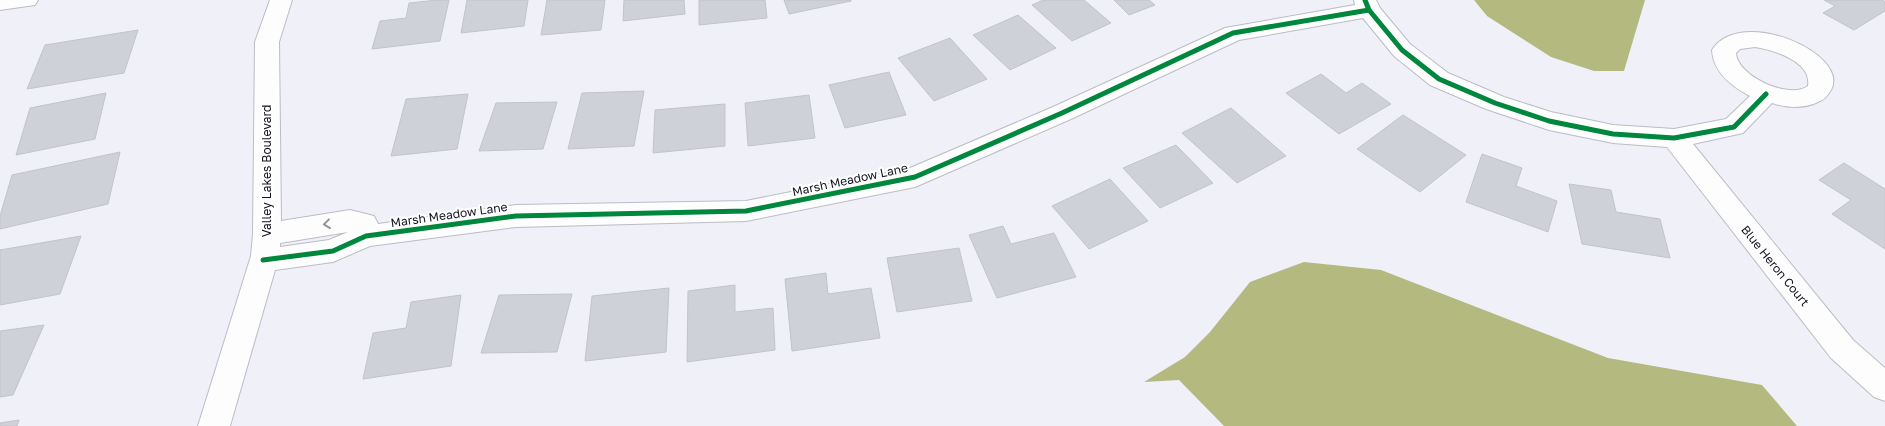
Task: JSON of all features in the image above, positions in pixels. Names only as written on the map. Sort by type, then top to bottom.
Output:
[{"type":"street","points":[[0,3],[27,0]]},
{"type":"street","name":"Valley Lakes Boulevard","points":[[214,426],[265,247],[267,42],[281,0]]},
{"type":"street","points":[[1367,5],[1402,50],[1439,80],[1549,121],[1613,134],[1674,138],[1734,127],[1766,94]]},
{"type":"street","name":"Marsh Meadow Lane","points":[[265,247],[333,251],[366,236],[516,216],[746,211],[915,177],[1062,114],[1233,33],[1367,5]]},
{"type":"street","name":"Blue Heron Court","points":[[1674,138],[1842,349],[1885,387]]},
{"type":"shaded area","points":[[1474,0],[1645,0],[1624,71],[1594,71],[1551,57],[1487,16]]},
{"type":"shaded area","points":[[1304,262],[1381,270],[1608,358],[1762,385],[1797,426],[1224,426],[1179,380],[1144,382],[1185,357],[1210,332],[1250,282]]},
{"type":"building","points":[[449,0],[440,41],[372,49],[380,21],[406,18],[409,3]]},
{"type":"building","points":[[467,0],[528,0],[524,26],[461,33]]},
{"type":"building","points":[[547,0],[605,0],[601,30],[541,35]]},
{"type":"building","points":[[624,0],[684,0],[685,14],[623,21]]},
{"type":"building","points":[[699,0],[765,0],[767,18],[699,25]]},
{"type":"building","points":[[784,0],[851,0],[851,1],[789,14]]},
{"type":"building","points":[[1043,0],[1084,0],[1111,23],[1072,41],[1032,5]]},
{"type":"building","points":[[1114,0],[1149,0],[1155,5],[1129,15]]},
{"type":"building","points":[[1824,0],[1882,0],[1885,2],[1885,11],[1854,30],[1823,13],[1835,6]]},
{"type":"building","points":[[1018,15],[1056,48],[1010,70],[973,35]]},
{"type":"building","points":[[138,30],[124,73],[27,89],[45,45]]},
{"type":"building","points":[[950,38],[987,79],[934,101],[898,58]]},
{"type":"building","points":[[889,72],[906,115],[845,128],[829,85]]},
{"type":"building","points":[[1321,74],[1346,93],[1362,83],[1391,104],[1339,134],[1286,93]]},
{"type":"building","points":[[644,91],[634,146],[568,149],[582,93]]},
{"type":"building","points":[[106,93],[95,139],[16,155],[30,108]]},
{"type":"building","points":[[468,94],[457,149],[391,156],[406,99]]},
{"type":"building","points":[[809,95],[815,138],[748,146],[745,103]]},
{"type":"building","points":[[557,102],[543,149],[479,151],[496,103]]},
{"type":"building","points":[[725,104],[725,146],[653,153],[655,110]]},
{"type":"building","points":[[1231,108],[1286,156],[1237,183],[1182,133]]},
{"type":"building","points":[[1403,115],[1466,155],[1420,192],[1357,149]]},
{"type":"building","points":[[1176,145],[1213,183],[1160,208],[1123,168]]},
{"type":"building","points":[[120,152],[108,204],[0,229],[0,216],[12,175]]},
{"type":"building","points":[[1482,154],[1522,168],[1516,186],[1557,201],[1548,232],[1466,202]]},
{"type":"building","points":[[1844,163],[1885,189],[1885,249],[1832,214],[1851,200],[1819,180]]},
{"type":"building","points":[[1110,179],[1148,221],[1089,249],[1052,206]]},
{"type":"building","points":[[1569,184],[1611,190],[1616,212],[1660,219],[1670,258],[1582,244]]},
{"type":"building","points":[[1003,226],[1011,244],[1054,233],[1076,277],[997,298],[969,235]]},
{"type":"building","points":[[81,236],[60,294],[0,305],[0,250]]},
{"type":"building","points":[[959,248],[972,301],[897,312],[887,258]]},
{"type":"building","points":[[826,273],[828,294],[871,288],[880,338],[792,351],[785,279]]},
{"type":"building","points":[[735,285],[735,312],[773,308],[775,350],[687,362],[688,291]]},
{"type":"building","points":[[669,288],[666,352],[585,361],[592,296]]},
{"type":"building","points":[[572,294],[557,352],[481,353],[499,295]]},
{"type":"building","points":[[461,295],[451,366],[363,379],[373,333],[406,328],[411,302]]},
{"type":"building","points":[[44,325],[13,395],[0,397],[0,331]]},
{"type":"building","points":[[19,420],[17,426],[0,426],[0,423]]},
{"type":"cycle path","points":[[1365,0],[1369,10],[1402,50],[1439,79],[1495,103],[1549,121],[1613,134],[1674,138],[1734,127],[1766,94]]},
{"type":"cycle path","points":[[263,260],[333,251],[366,236],[516,216],[746,211],[915,177],[1062,113],[1233,33],[1369,10]]}]
